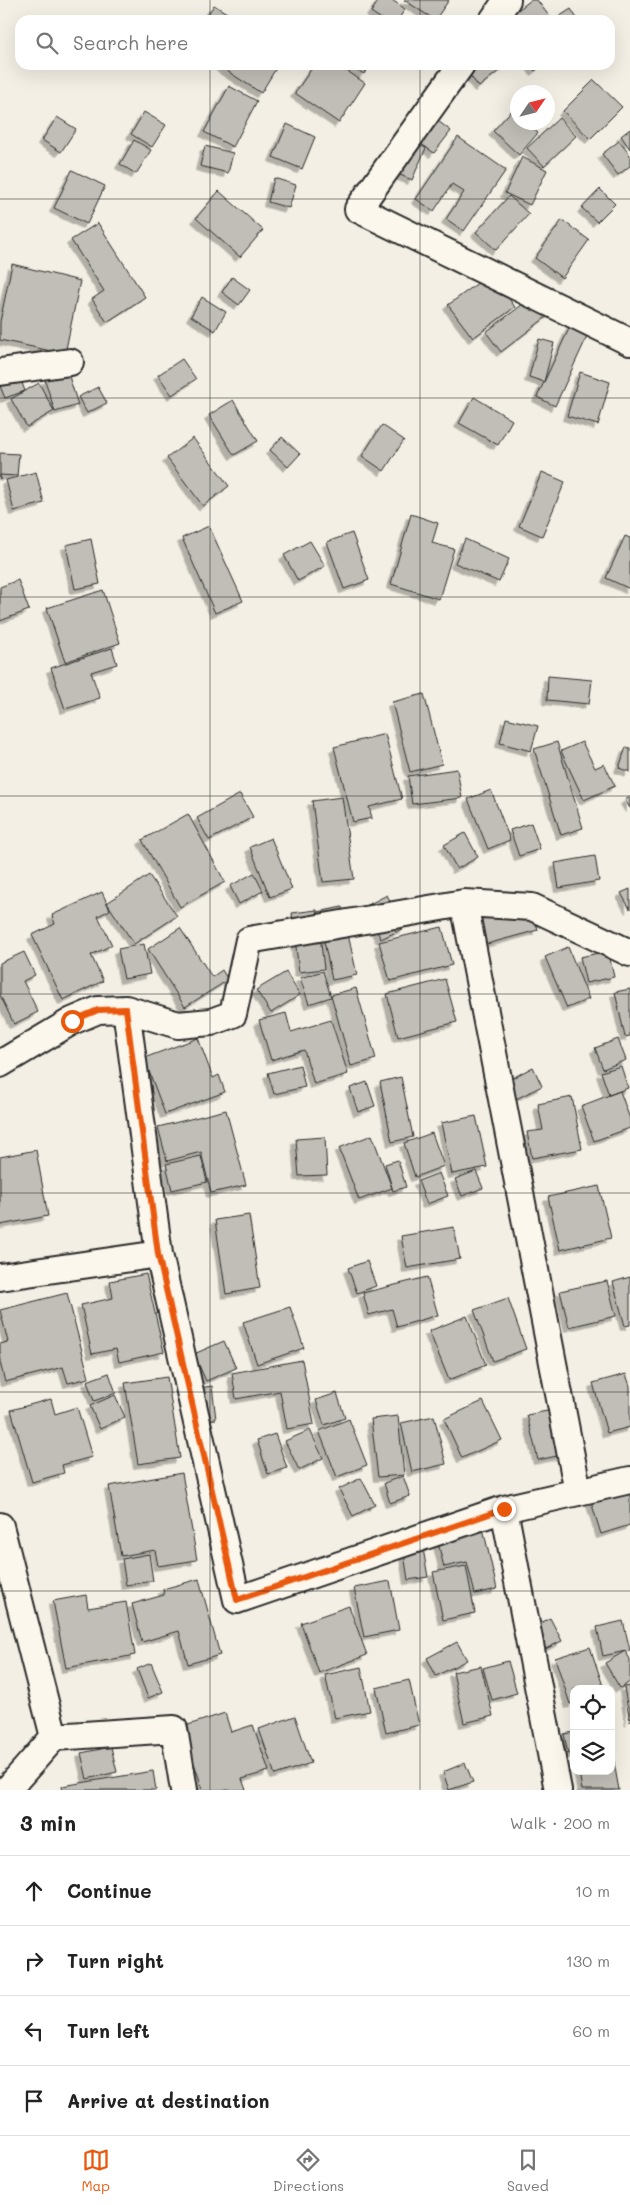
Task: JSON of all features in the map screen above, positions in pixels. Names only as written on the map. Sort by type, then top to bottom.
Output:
[{"type":"street","points":[[497,15],[508,0]]},
{"type":"street","points":[[457,70],[358,209],[630,342]]},
{"type":"street","points":[[0,372],[70,362]]},
{"type":"street","points":[[0,1064],[72,1021],[98,1010],[126,1009],[178,1025],[211,1022],[233,1014],[249,940],[464,903],[532,907],[630,953]]},
{"type":"street","points":[[464,903],[578,1492]]},
{"type":"street","points":[[126,1009],[158,1254],[237,1600],[504,1509],[630,1480]]},
{"type":"street","points":[[0,1278],[158,1254]]},
{"type":"street","points":[[504,1509],[558,1790]]},
{"type":"street","points":[[0,1526],[54,1737]]},
{"type":"street","points":[[6,1790],[54,1737],[174,1729],[184,1790]]},
{"type":"building","points":[[379,0],[392,0],[405,9],[401,15],[376,15],[371,12]]},
{"type":"building","points":[[404,0],[449,0],[438,15],[427,15]]},
{"type":"building","points":[[531,0],[537,0],[548,15],[512,15]]},
{"type":"building","points":[[214,5],[230,15],[207,15]]},
{"type":"building","points":[[571,9],[575,15],[562,15]]},
{"type":"building","points":[[226,70],[275,70],[261,93]]},
{"type":"building","points":[[311,70],[346,70],[365,83],[339,123],[295,93]]},
{"type":"building","points":[[357,70],[366,70],[364,74]]},
{"type":"building","points":[[466,70],[500,70],[479,87]]},
{"type":"building","points":[[594,80],[622,107],[590,139],[563,111]]},
{"type":"building","points":[[229,86],[257,101],[233,147],[204,132]]},
{"type":"building","points":[[420,107],[451,131],[434,153],[402,130]]},
{"type":"building","points":[[144,112],[166,125],[152,147],[131,134]]},
{"type":"building","points":[[510,112],[510,130],[535,130],[538,133],[519,155],[493,131]]},
{"type":"building","points":[[57,117],[76,129],[61,152],[42,140]]},
{"type":"building","points":[[559,118],[576,136],[544,166],[527,148],[546,130],[555,130],[555,122]]},
{"type":"building","points":[[287,124],[315,137],[302,169],[273,157]]},
{"type":"building","points":[[630,129],[630,149],[621,136]]},
{"type":"building","points":[[397,137],[426,148],[412,180],[384,168]]},
{"type":"building","points":[[458,137],[506,170],[464,231],[446,219],[464,192],[452,184],[434,211],[416,199]]},
{"type":"building","points":[[134,140],[151,150],[136,174],[120,164]]},
{"type":"building","points":[[619,141],[630,155],[630,166],[618,175],[602,154]]},
{"type":"building","points":[[205,146],[233,153],[228,173],[200,166]]},
{"type":"building","points":[[522,157],[547,170],[530,205],[505,193]]},
{"type":"building","points":[[72,170],[105,186],[87,224],[54,208]]},
{"type":"building","points":[[274,178],[296,185],[289,208],[268,202]]},
{"type":"building","points":[[600,189],[615,204],[597,222],[582,208]]},
{"type":"building","points":[[219,191],[263,230],[240,257],[196,218]]},
{"type":"building","points":[[509,196],[529,214],[496,250],[476,232]]},
{"type":"building","points":[[562,220],[589,240],[562,278],[535,258]]},
{"type":"building","points":[[98,223],[145,297],[107,322],[92,299],[104,291],[71,240]]},
{"type":"building","points":[[12,264],[80,281],[65,354],[0,340],[0,322]]},
{"type":"building","points":[[490,274],[515,307],[473,338],[448,305]]},
{"type":"building","points":[[232,277],[250,290],[239,305],[222,292]]},
{"type":"building","points":[[543,289],[558,308],[501,352],[486,332]]},
{"type":"building","points":[[202,297],[226,312],[215,331],[191,316]]},
{"type":"building","points":[[574,318],[592,326],[555,406],[537,397]]},
{"type":"building","points":[[539,339],[554,343],[544,382],[529,377]]},
{"type":"building","points":[[182,359],[196,379],[172,395],[158,375]]},
{"type":"building","points":[[16,367],[25,391],[5,398],[0,386],[0,373]]},
{"type":"building","points":[[580,372],[610,382],[598,425],[567,416]]},
{"type":"building","points":[[68,373],[78,405],[55,412],[45,380]]},
{"type":"building","points":[[39,383],[54,411],[27,427],[11,399]]},
{"type":"building","points":[[98,387],[107,403],[87,413],[78,397]]},
{"type":"building","points":[[474,397],[512,420],[498,445],[459,423]]},
{"type":"building","points":[[233,400],[258,441],[234,455],[209,415]]},
{"type":"building","points":[[382,425],[404,440],[384,471],[362,456]]},
{"type":"building","points":[[282,437],[300,454],[288,467],[270,450]]},
{"type":"building","points":[[193,438],[229,486],[203,506],[167,458]]},
{"type":"building","points":[[0,453],[19,454],[17,476],[0,475]]},
{"type":"building","points":[[36,472],[44,503],[14,511],[6,480]]},
{"type":"building","points":[[542,472],[565,482],[542,536],[519,526]]},
{"type":"building","points":[[411,514],[438,523],[432,543],[454,549],[439,599],[391,584]]},
{"type":"building","points":[[209,526],[243,601],[215,613],[182,538]]},
{"type":"building","points":[[352,533],[369,580],[344,589],[327,542]]},
{"type":"building","points":[[625,536],[630,538],[630,589],[606,578]]},
{"type":"building","points":[[91,539],[100,584],[75,589],[66,545]]},
{"type":"building","points":[[465,539],[509,559],[499,582],[455,563]]},
{"type":"building","points":[[310,541],[325,566],[298,581],[284,555]]},
{"type":"building","points":[[18,580],[29,610],[0,621],[0,587]]},
{"type":"building","points":[[103,590],[120,643],[65,662],[47,608]]},
{"type":"building","points":[[112,648],[117,664],[91,672],[100,698],[65,709],[51,668]]},
{"type":"building","points":[[548,676],[592,680],[589,704],[547,700]]},
{"type":"building","points":[[424,694],[442,764],[410,772],[392,702]]},
{"type":"building","points":[[506,718],[538,726],[531,751],[500,743]]},
{"type":"building","points":[[385,734],[402,799],[369,807],[372,818],[353,822],[334,747]]},
{"type":"building","points":[[557,742],[583,828],[561,835],[534,749]]},
{"type":"building","points":[[582,742],[595,768],[604,764],[615,786],[584,800],[561,751]]},
{"type":"building","points":[[626,747],[630,748],[630,772],[619,768]]},
{"type":"building","points":[[457,769],[462,798],[412,804],[408,776]]},
{"type":"building","points":[[491,790],[510,840],[488,849],[468,799]]},
{"type":"building","points":[[240,794],[253,817],[209,840],[197,818]]},
{"type":"building","points":[[342,797],[354,879],[323,882],[312,801]]},
{"type":"building","points":[[630,797],[630,808],[625,800]]},
{"type":"building","points":[[188,814],[225,882],[180,907],[142,840]]},
{"type":"building","points":[[531,823],[540,849],[519,856],[510,830]]},
{"type":"building","points":[[465,833],[478,857],[457,869],[444,845]]},
{"type":"building","points":[[271,838],[292,889],[270,897],[250,847]]},
{"type":"building","points":[[595,856],[599,881],[559,888],[555,863]]},
{"type":"building","points":[[254,873],[263,891],[239,904],[230,886]]},
{"type":"building","points":[[149,875],[177,916],[134,944],[107,903]]},
{"type":"building","points":[[630,889],[630,909],[621,893]]},
{"type":"building","points":[[102,892],[110,910],[98,916],[112,945],[91,955],[103,981],[63,1000],[32,935],[55,924],[52,915]]},
{"type":"building","points":[[387,895],[404,928],[381,939],[364,907]]},
{"type":"building","points":[[530,902],[538,930],[483,945],[475,918]]},
{"type":"building","points":[[342,907],[357,975],[332,980],[318,912]]},
{"type":"building","points":[[317,910],[324,969],[299,972],[292,913]]},
{"type":"building","points":[[442,927],[452,965],[390,981],[379,942]]},
{"type":"building","points":[[180,928],[212,977],[222,970],[228,980],[185,1007],[148,949]]},
{"type":"building","points":[[144,944],[150,974],[124,979],[118,949]]},
{"type":"building","points":[[568,947],[589,999],[567,1008],[545,957]]},
{"type":"building","points":[[608,951],[614,977],[586,983],[580,957]]},
{"type":"building","points":[[24,952],[35,975],[23,981],[38,1012],[14,1024],[0,995],[0,963]]},
{"type":"building","points":[[323,971],[331,997],[309,1004],[300,978]]},
{"type":"building","points":[[286,972],[300,995],[271,1013],[256,990]]},
{"type":"building","points":[[445,979],[457,1022],[398,1037],[387,994]]},
{"type":"building","points":[[356,988],[376,1059],[351,1066],[331,995]]},
{"type":"building","points":[[630,989],[630,1036],[625,1037],[615,992]]},
{"type":"building","points":[[286,1013],[291,1032],[331,1020],[348,1074],[314,1084],[304,1050],[271,1060],[259,1020]]},
{"type":"building","points":[[198,1038],[213,1078],[219,1075],[225,1092],[165,1114],[144,1058]]},
{"type":"building","points":[[618,1039],[626,1060],[603,1069],[595,1048]]},
{"type":"building","points":[[300,1065],[305,1087],[274,1094],[268,1073]]},
{"type":"building","points":[[621,1066],[628,1088],[609,1095],[601,1072]]},
{"type":"building","points":[[533,1067],[542,1086],[514,1100],[505,1082]]},
{"type":"building","points":[[401,1077],[413,1137],[392,1142],[380,1082]]},
{"type":"building","points":[[367,1082],[375,1106],[358,1112],[350,1088]]},
{"type":"building","points":[[620,1091],[630,1119],[630,1128],[594,1141],[581,1106]]},
{"type":"building","points":[[572,1097],[582,1149],[532,1158],[527,1132],[543,1130],[538,1104]]},
{"type":"building","points":[[226,1110],[246,1185],[211,1193],[201,1152],[167,1161],[158,1127]]},
{"type":"building","points":[[476,1116],[487,1167],[452,1174],[441,1123]]},
{"type":"building","points":[[432,1133],[444,1166],[415,1177],[404,1143]]},
{"type":"building","points":[[372,1135],[392,1188],[359,1200],[339,1148]]},
{"type":"building","points":[[325,1137],[327,1175],[299,1176],[296,1139]]},
{"type":"building","points":[[36,1150],[48,1216],[0,1225],[0,1157]]},
{"type":"building","points":[[201,1156],[207,1182],[172,1190],[166,1164]]},
{"type":"building","points":[[398,1160],[406,1187],[393,1191],[385,1164]]},
{"type":"building","points":[[476,1171],[483,1188],[462,1196],[455,1179]]},
{"type":"building","points":[[439,1173],[448,1196],[427,1204],[418,1181]]},
{"type":"building","points":[[599,1186],[611,1238],[560,1250],[548,1197]]},
{"type":"building","points":[[249,1215],[260,1288],[226,1294],[215,1220]]},
{"type":"building","points":[[454,1227],[460,1259],[407,1268],[401,1236]]},
{"type":"building","points":[[367,1261],[376,1286],[357,1293],[348,1268]]},
{"type":"building","points":[[146,1274],[164,1352],[119,1362],[116,1349],[92,1354],[81,1305],[113,1298],[110,1281]]},
{"type":"building","points":[[427,1277],[438,1315],[397,1327],[392,1309],[369,1315],[363,1293]]},
{"type":"building","points":[[630,1277],[630,1325],[625,1326],[613,1282]]},
{"type":"building","points":[[607,1281],[616,1316],[569,1327],[560,1291]]},
{"type":"building","points":[[67,1293],[89,1378],[68,1383],[63,1367],[5,1382],[0,1362],[0,1344],[8,1342],[0,1310]]},
{"type":"building","points":[[508,1298],[526,1349],[493,1361],[474,1310]]},
{"type":"building","points":[[290,1307],[304,1348],[257,1364],[243,1322]]},
{"type":"building","points":[[467,1316],[486,1365],[449,1380],[429,1331]]},
{"type":"building","points":[[224,1341],[236,1368],[206,1381],[194,1354]]},
{"type":"building","points":[[302,1360],[314,1424],[287,1429],[280,1391],[236,1399],[232,1373]]},
{"type":"building","points":[[109,1373],[116,1393],[94,1401],[87,1381]]},
{"type":"building","points":[[626,1374],[630,1386],[630,1427],[607,1433],[593,1383]]},
{"type":"building","points":[[167,1377],[180,1458],[138,1464],[125,1383]]},
{"type":"building","points":[[212,1386],[216,1419],[197,1421],[193,1389]]},
{"type":"building","points":[[337,1393],[345,1418],[324,1425],[316,1400]]},
{"type":"building","points":[[115,1395],[125,1417],[100,1429],[90,1406]]},
{"type":"building","points":[[51,1399],[55,1414],[77,1407],[92,1457],[62,1465],[64,1473],[32,1482],[11,1410]]},
{"type":"building","points":[[483,1401],[502,1440],[462,1458],[444,1419]]},
{"type":"building","points":[[552,1410],[562,1455],[538,1460],[527,1415]]},
{"type":"building","points":[[398,1416],[404,1475],[378,1477],[371,1419]]},
{"type":"building","points":[[434,1416],[446,1464],[412,1472],[401,1423]]},
{"type":"building","points":[[349,1419],[367,1465],[337,1477],[319,1431]]},
{"type":"building","points":[[310,1430],[323,1458],[299,1470],[285,1441]]},
{"type":"building","points":[[275,1434],[287,1468],[268,1474],[257,1440]]},
{"type":"building","points":[[182,1473],[197,1560],[158,1566],[155,1550],[121,1556],[109,1486]]},
{"type":"building","points":[[403,1476],[410,1496],[390,1503],[384,1483]]},
{"type":"building","points":[[361,1478],[375,1505],[353,1516],[339,1489]]},
{"type":"building","points":[[630,1485],[630,1525],[601,1534],[588,1492]]},
{"type":"building","points":[[482,1524],[497,1589],[475,1594],[467,1562],[444,1567],[436,1535]]},
{"type":"building","points":[[421,1537],[428,1577],[408,1580],[402,1540]]},
{"type":"building","points":[[149,1554],[153,1581],[126,1585],[122,1559]]},
{"type":"building","points":[[466,1566],[475,1613],[443,1620],[433,1572]]},
{"type":"building","points":[[199,1579],[220,1655],[188,1664],[179,1631],[142,1642],[132,1604],[164,1595],[163,1589]]},
{"type":"building","points":[[390,1581],[399,1630],[364,1637],[354,1588]]},
{"type":"building","points":[[86,1595],[88,1608],[126,1602],[135,1655],[66,1668],[53,1601]]},
{"type":"building","points":[[349,1606],[367,1655],[319,1673],[301,1623]]},
{"type":"building","points":[[550,1618],[562,1641],[537,1653],[526,1631]]},
{"type":"building","points":[[623,1621],[630,1650],[603,1656],[597,1627]]},
{"type":"building","points":[[457,1642],[467,1660],[436,1676],[427,1658]]},
{"type":"building","points":[[590,1647],[603,1685],[570,1685],[570,1704],[555,1658]]},
{"type":"building","points":[[625,1651],[630,1659],[630,1682],[620,1688],[605,1663]]},
{"type":"building","points":[[508,1661],[517,1693],[492,1700],[483,1668]]},
{"type":"building","points":[[151,1663],[163,1692],[148,1698],[137,1669]]},
{"type":"building","points":[[481,1666],[493,1716],[464,1723],[453,1672]]},
{"type":"building","points":[[361,1667],[370,1711],[335,1718],[325,1675]]},
{"type":"building","points":[[409,1680],[419,1725],[386,1733],[376,1688]]},
{"type":"building","points":[[630,1686],[630,1722],[624,1687]]},
{"type":"building","points":[[225,1713],[231,1732],[253,1725],[269,1771],[242,1779],[246,1790],[203,1790],[182,1727]]},
{"type":"building","points":[[295,1716],[311,1763],[275,1775],[259,1729]]},
{"type":"building","points":[[570,1733],[570,1754],[568,1754],[564,1734]]},
{"type":"building","points":[[111,1747],[117,1772],[87,1779],[81,1753]]},
{"type":"building","points":[[465,1763],[473,1782],[449,1790],[443,1772]]},
{"type":"building","points":[[615,1768],[619,1790],[582,1790],[580,1775],[615,1775]]},
{"type":"building","points":[[153,1771],[156,1790],[63,1790],[62,1786]]},
{"type":"route","points":[[72,1021],[98,1010],[126,1009],[158,1254],[237,1600],[504,1509]]}]
